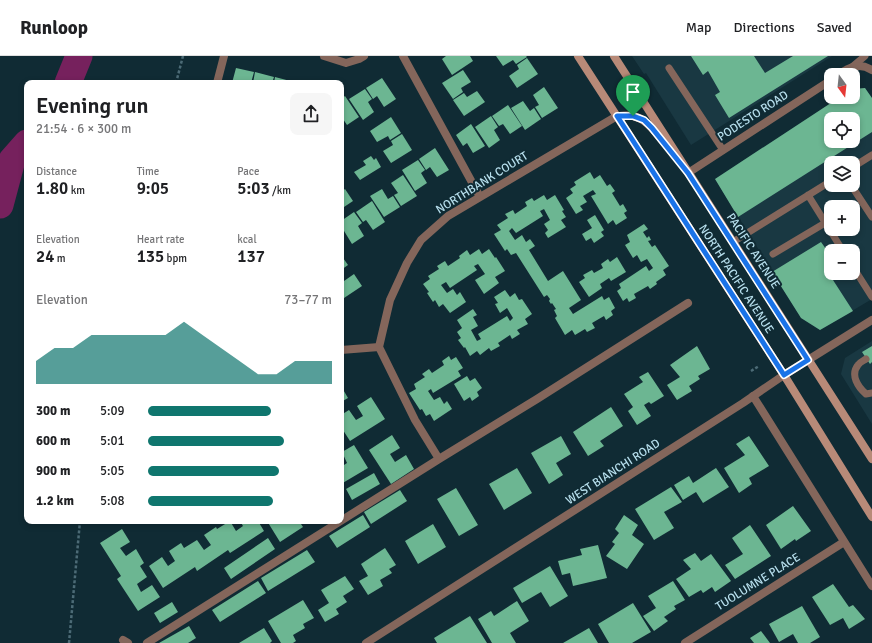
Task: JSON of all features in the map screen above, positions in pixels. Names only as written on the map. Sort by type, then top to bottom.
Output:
[{"type":"main road","name":"NORTH PACIFIC AVENUE","points":[[578,56],[784,375],[872,517]]},
{"type":"main road","name":"PACIFIC AVENUE","points":[[614,56],[872,458]]},
{"type":"main road","points":[[617,116],[633,116],[644,120],[688,173]]},
{"type":"street","points":[[219,80],[224,56]]},
{"type":"street","points":[[324,56],[346,63],[364,56]]},
{"type":"street","points":[[403,56],[480,197]]},
{"type":"street","points":[[852,67],[865,66],[872,70]]},
{"type":"street","name":"PODESTO ROAD","points":[[688,173],[824,85]]},
{"type":"street","name":"NORTHBANK COURT","points":[[380,347],[390,300],[407,263],[421,240],[448,216],[617,116]]},
{"type":"street","points":[[344,519],[544,395],[688,303]]},
{"type":"street","name":"WEST BIANCHI ROAD","points":[[366,643],[872,320]]},
{"type":"street","points":[[344,350],[380,347],[415,420],[439,459]]},
{"type":"street","points":[[753,396],[872,586]]},
{"type":"street","points":[[147,643],[336,524]]},
{"type":"street","name":"TUOLUMNE PLACE","points":[[685,643],[844,542]]},
{"type":"lane","points":[[852,67],[865,56]]},
{"type":"lane","points":[[669,68],[723,150]]},
{"type":"lane","points":[[860,163],[872,155]]},
{"type":"lane","points":[[733,242],[824,185]]},
{"type":"lane","points":[[856,192],[872,217]]},
{"type":"lane","points":[[808,195],[824,221]]},
{"type":"lane","points":[[773,254],[824,224]]},
{"type":"lane","points":[[860,278],[872,297]]},
{"type":"lane","points":[[866,359],[858,364],[854,371],[855,380],[866,394],[872,393]]},
{"type":"path","points":[[177,80],[183,56]]},
{"type":"path","points":[[751,371],[759,366]]},
{"type":"path","points":[[69,643],[80,524]]},
{"type":"shaded area","points":[[632,56],[832,56],[691,145],[646,73],[644,74]]},
{"type":"shaded area","points":[[860,88],[865,88],[872,98],[872,299],[820,330],[801,318],[715,179],[829,104],[860,104]]},
{"type":"shaded area","points":[[872,341],[872,424],[841,374],[845,358]]},
{"type":"building","points":[[446,56],[470,56],[473,61],[452,75],[442,59]]},
{"type":"building","points":[[496,56],[527,57],[516,64],[513,60],[503,66]]},
{"type":"building","points":[[691,56],[754,56],[765,73],[793,56],[828,56],[729,118],[715,95],[720,92],[708,71],[703,75]]},
{"type":"building","points":[[527,58],[538,74],[517,88],[509,76],[519,69],[517,65]]},
{"type":"building","points":[[236,68],[254,72],[252,80],[233,80]]},
{"type":"building","points":[[463,70],[471,82],[461,88],[463,92],[453,99],[442,83]]},
{"type":"building","points":[[255,72],[274,77],[273,80],[254,80]]},
{"type":"building","points":[[275,77],[286,80],[274,80]]},
{"type":"building","points":[[382,78],[396,99],[384,107],[377,96],[373,99],[366,88]]},
{"type":"building","points":[[544,87],[558,108],[542,118],[535,107],[539,105],[533,95]]},
{"type":"building","points":[[860,88],[865,88],[872,98],[872,132],[860,140],[860,112],[824,112],[824,148],[847,148],[834,156],[824,156],[824,162],[738,217],[715,179],[829,104],[860,104]]},
{"type":"building","points":[[365,89],[372,99],[368,102],[374,112],[363,120],[349,99]]},
{"type":"building","points":[[477,91],[485,102],[464,116],[453,100],[464,93],[467,97]]},
{"type":"building","points":[[345,96],[359,117],[347,125],[344,120]]},
{"type":"building","points":[[523,101],[530,111],[534,108],[541,119],[525,130],[511,108]]},
{"type":"building","points":[[508,105],[522,126],[510,134],[503,124],[499,126],[492,116]]},
{"type":"building","points":[[491,116],[498,127],[494,130],[500,140],[489,148],[475,127]]},
{"type":"building","points":[[391,117],[401,133],[390,140],[388,136],[377,142],[370,131]]},
{"type":"building","points":[[471,124],[485,146],[473,153],[467,143],[463,146],[456,135]]},
{"type":"building","points":[[402,134],[412,150],[391,163],[383,151],[393,145],[391,141]]},
{"type":"building","points":[[435,148],[449,170],[437,177],[430,167],[426,170],[419,159]]},
{"type":"building","points":[[371,156],[374,160],[376,158],[381,167],[360,180],[354,172],[366,165],[363,161]]},
{"type":"building","points":[[418,160],[425,170],[421,173],[427,183],[415,191],[402,170]]},
{"type":"building","points":[[590,172],[594,179],[600,175],[607,186],[610,184],[615,191],[612,193],[620,206],[623,204],[627,211],[624,213],[627,218],[616,225],[613,220],[608,224],[591,196],[596,194],[593,190],[583,196],[587,202],[580,206],[583,210],[576,214],[566,198],[573,193],[570,189],[576,185],[574,182]]},
{"type":"building","points":[[403,175],[417,196],[401,206],[394,195],[398,193],[391,183]]},
{"type":"building","points":[[345,189],[353,201],[344,207]]},
{"type":"building","points":[[382,189],[388,199],[393,196],[400,207],[384,217],[370,196]]},
{"type":"building","points":[[544,195],[547,200],[555,195],[564,210],[562,211],[566,217],[561,220],[566,227],[548,238],[545,233],[548,230],[544,224],[550,220],[544,209],[540,211],[543,216],[516,233],[512,228],[509,231],[515,240],[522,235],[526,242],[530,239],[535,246],[529,250],[548,281],[563,271],[581,300],[569,308],[573,314],[602,296],[604,300],[609,297],[615,308],[611,311],[613,315],[606,320],[604,316],[592,323],[595,328],[587,332],[585,329],[575,335],[572,330],[565,335],[555,318],[557,316],[554,310],[556,309],[549,301],[550,299],[547,295],[544,297],[516,253],[511,255],[507,249],[505,251],[494,234],[501,230],[497,225],[508,218],[505,214],[513,210],[515,214],[527,206],[525,202],[532,198],[534,201]]},
{"type":"building","points":[[372,201],[385,222],[373,230],[366,220],[363,222],[356,212]]},
{"type":"building","points":[[354,212],[362,223],[358,226],[364,236],[352,244],[344,231],[344,219]]},
{"type":"building","points":[[595,215],[604,230],[601,232],[604,236],[594,243],[591,238],[586,241],[582,234],[592,228],[587,220]]},
{"type":"building","points":[[644,224],[648,229],[643,232],[647,238],[649,236],[651,240],[648,241],[652,247],[655,245],[669,266],[663,270],[666,275],[656,282],[657,284],[650,289],[648,286],[634,294],[636,298],[629,302],[627,298],[623,301],[617,291],[621,288],[619,284],[646,266],[649,271],[653,268],[647,259],[641,262],[637,255],[633,258],[625,245],[630,242],[627,235]]},
{"type":"building","points":[[821,242],[824,246],[824,280],[833,280],[853,311],[820,330],[801,318],[772,272]]},
{"type":"building","points":[[479,249],[482,254],[489,249],[505,271],[495,277],[499,283],[484,294],[475,280],[485,274],[478,264],[474,266],[477,270],[450,288],[446,282],[441,285],[447,293],[453,289],[457,295],[460,292],[466,302],[450,313],[443,304],[439,307],[435,300],[433,302],[427,293],[429,292],[423,284],[430,279],[428,276],[439,269],[437,266],[445,261],[448,266],[460,258],[459,256],[467,250],[470,255]]},
{"type":"building","points":[[617,257],[626,272],[611,281],[609,278],[600,284],[602,288],[589,297],[579,282],[585,278],[583,275],[592,270],[594,273],[603,268],[601,264],[608,259],[610,262]]},
{"type":"building","points":[[344,259],[348,265],[344,268]]},
{"type":"building","points":[[354,274],[362,286],[344,298],[344,281]]},
{"type":"building","points":[[505,290],[510,297],[515,293],[519,300],[522,299],[532,314],[525,319],[528,324],[517,330],[520,334],[512,339],[510,335],[498,343],[500,346],[491,351],[489,348],[480,355],[477,351],[470,356],[465,347],[464,348],[458,340],[461,338],[457,332],[462,328],[457,320],[473,309],[477,315],[473,317],[478,326],[471,330],[477,341],[481,339],[478,334],[507,316],[510,321],[513,318],[507,308],[500,313],[495,304],[498,303],[494,297]]},
{"type":"building","points":[[697,346],[710,369],[698,376],[700,379],[689,386],[692,391],[677,400],[667,385],[680,377],[670,365]]},
{"type":"building","points":[[872,346],[872,362],[870,364],[862,352]]},
{"type":"building","points":[[449,356],[451,360],[456,357],[463,368],[458,371],[461,376],[433,393],[431,389],[428,391],[434,400],[440,397],[444,404],[447,401],[452,409],[434,421],[430,414],[426,416],[422,409],[420,410],[409,393],[416,389],[414,384],[425,377],[422,374],[429,369],[432,373],[444,365],[442,361]]},
{"type":"building","points":[[648,372],[664,396],[651,404],[649,402],[644,405],[651,416],[637,425],[628,411],[633,407],[624,394],[643,382],[639,377]]},
{"type":"building","points":[[467,376],[470,381],[475,378],[482,388],[477,392],[479,396],[472,401],[470,397],[464,401],[454,384]]},
{"type":"building","points":[[344,391],[348,398],[344,400]]},
{"type":"building","points":[[371,397],[385,419],[350,441],[344,432],[344,413],[349,410],[356,420],[363,416],[357,406]]},
{"type":"building","points":[[611,407],[623,426],[600,441],[604,446],[588,456],[573,432]]},
{"type":"building","points":[[392,435],[400,448],[390,454],[395,462],[406,455],[414,469],[391,484],[369,450]]},
{"type":"building","points":[[561,436],[571,454],[556,463],[563,475],[549,484],[531,453]]},
{"type":"building","points":[[749,436],[769,466],[749,478],[752,484],[739,493],[724,468],[745,455],[736,444]]},
{"type":"building","points":[[354,445],[368,468],[344,482],[344,465],[347,463],[344,456],[344,451]]},
{"type":"building","points":[[517,468],[532,493],[504,510],[489,484]]},
{"type":"building","points":[[716,468],[729,487],[703,503],[696,492],[683,500],[674,485],[689,476],[693,483]]},
{"type":"building","points":[[374,473],[380,484],[352,500],[346,489]]},
{"type":"building","points":[[671,487],[682,502],[664,512],[674,528],[654,540],[635,509]]},
{"type":"building","points":[[456,488],[478,525],[459,536],[437,499]]},
{"type":"building","points":[[400,490],[407,501],[371,524],[364,512]]},
{"type":"building","points":[[793,506],[811,531],[796,541],[795,539],[781,549],[766,525]]},
{"type":"building","points":[[363,515],[370,527],[337,548],[329,536]]},
{"type":"building","points":[[624,515],[638,525],[632,535],[644,544],[627,569],[606,556],[615,544],[612,542],[619,533],[615,529]]},
{"type":"building","points":[[225,524],[232,524],[236,531],[243,526],[242,524],[260,524],[264,531],[230,553],[228,550],[197,571],[195,567],[163,588],[149,566],[162,557],[168,566],[175,561],[169,551],[181,543],[184,548],[197,540],[204,550],[211,545],[204,535],[216,527],[217,529]]},
{"type":"building","points":[[269,524],[301,524],[303,527],[280,542]]},
{"type":"building","points":[[433,524],[446,547],[418,564],[405,541]]},
{"type":"building","points":[[750,525],[771,556],[735,579],[725,565],[743,554],[732,538]]},
{"type":"building","points":[[122,529],[130,542],[120,548],[126,556],[136,549],[144,563],[140,566],[147,577],[137,584],[141,592],[152,585],[160,597],[138,611],[117,579],[121,576],[100,543]]},
{"type":"building","points":[[268,538],[275,549],[231,579],[224,568]]},
{"type":"building","points":[[598,545],[607,578],[573,586],[570,573],[562,575],[558,561],[582,555],[580,549]]},
{"type":"building","points":[[385,548],[396,565],[389,569],[392,573],[380,580],[383,586],[368,595],[359,581],[368,576],[361,564]]},
{"type":"building","points":[[307,550],[315,562],[268,591],[261,578]]},
{"type":"building","points":[[695,553],[701,561],[711,554],[731,581],[715,592],[712,587],[703,593],[701,590],[689,597],[676,579],[691,569],[683,560]]},
{"type":"building","points":[[550,566],[568,596],[550,607],[541,592],[522,603],[513,588]]},
{"type":"building","points":[[345,576],[354,589],[343,596],[347,602],[336,609],[339,614],[325,622],[318,610],[329,603],[321,590]]},
{"type":"building","points":[[258,581],[266,593],[220,622],[212,610]]},
{"type":"building","points":[[673,581],[685,600],[674,606],[676,609],[664,617],[668,621],[654,631],[643,616],[656,608],[648,596]]},
{"type":"building","points":[[833,584],[849,607],[853,605],[865,619],[849,629],[843,618],[830,625],[812,597]]},
{"type":"building","points":[[303,600],[314,618],[303,624],[305,628],[293,635],[296,641],[293,643],[281,643],[268,621]]},
{"type":"building","points":[[517,601],[529,621],[510,633],[516,643],[492,643],[478,619],[491,611],[494,616]]},
{"type":"building","points":[[172,602],[178,612],[160,623],[154,613]]},
{"type":"building","points":[[633,603],[651,632],[632,643],[609,643],[598,624]]},
{"type":"building","points":[[802,606],[820,637],[810,643],[798,643],[793,634],[779,642],[769,624]]},
{"type":"building","points":[[470,616],[487,643],[437,643],[434,638]]},
{"type":"building","points":[[189,626],[196,638],[188,643],[159,643]]},
{"type":"building","points":[[264,628],[272,641],[270,643],[239,643]]},
{"type":"building","points":[[589,628],[598,643],[563,643]]},
{"type":"building","points":[[761,631],[770,643],[754,643],[750,638]]},
{"type":"waterway","points":[[69,80],[79,56]]},
{"type":"waterway","points":[[0,205],[12,160],[24,146]]},
{"type":"route","points":[[617,116],[633,116],[644,120],[652,128],[688,173],[808,360],[784,375],[617,116]]}]
